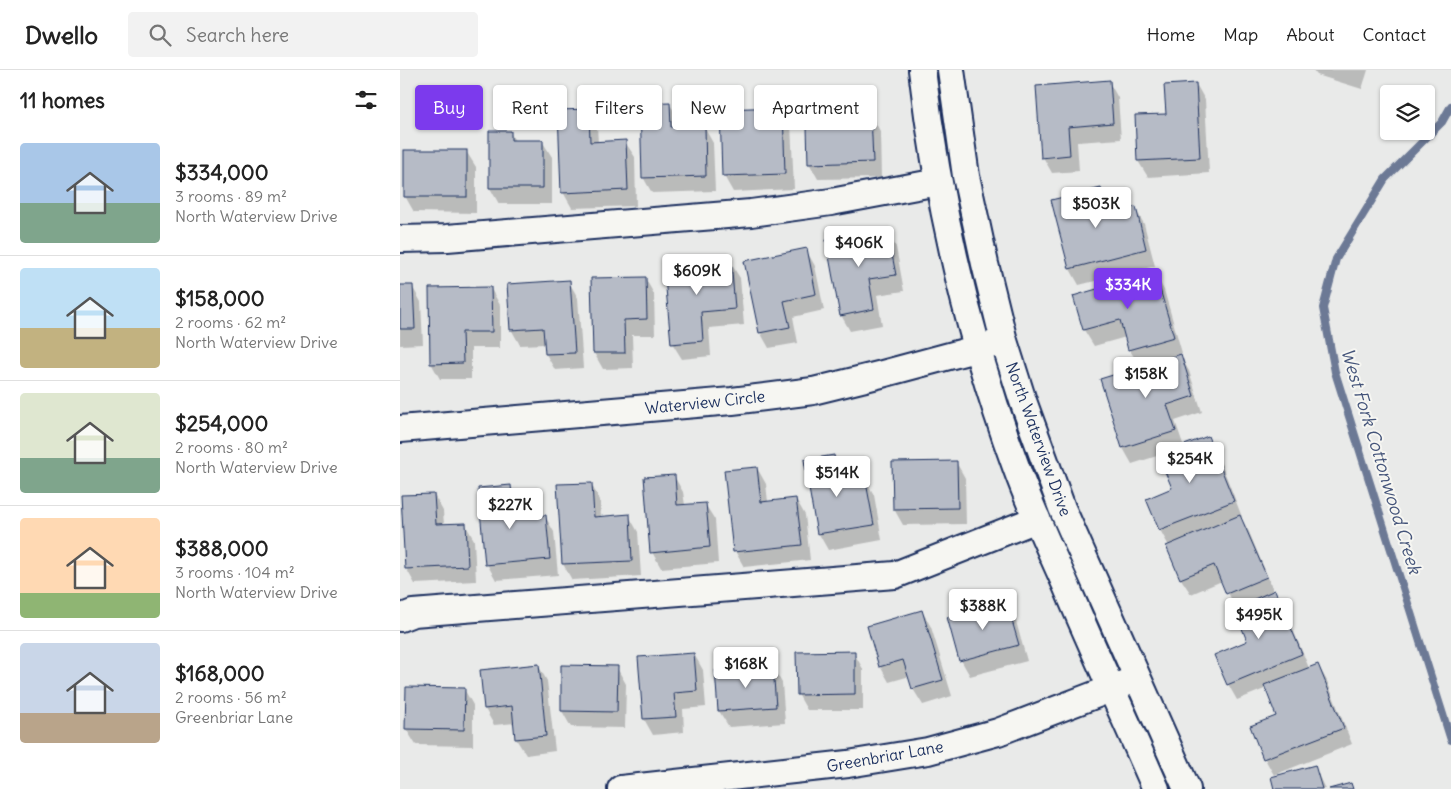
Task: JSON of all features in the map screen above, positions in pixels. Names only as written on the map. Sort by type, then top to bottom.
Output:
[{"type":"street","name":"North Waterview Drive","points":[[922,70],[927,118],[938,182],[956,265],[977,348],[1016,468],[1156,789]]},
{"type":"street","name":"North Waterview Drive","points":[[951,70],[966,176],[985,264],[1004,341],[1023,401],[1062,508],[1187,789]]},
{"type":"street","points":[[400,239],[447,238],[751,213],[831,202],[938,182]]},
{"type":"street","name":"Waterview Circle","points":[[400,429],[732,401],[813,391],[1004,341]]},
{"type":"street","points":[[400,618],[413,613],[895,575],[1037,519]]},
{"type":"street","name":"Greenbriar Lane","points":[[621,789],[848,764],[928,751],[998,732],[1138,678]]},
{"type":"building","points":[[1110,80],[1113,123],[1068,127],[1070,155],[1041,158],[1036,86]]},
{"type":"building","points":[[1196,83],[1200,158],[1137,161],[1135,115],[1166,114],[1164,85]]},
{"type":"building","points":[[662,102],[670,102],[672,130],[705,130],[706,176],[642,178],[641,130],[662,130]]},
{"type":"building","points":[[744,108],[754,108],[754,130],[784,130],[785,174],[722,176],[721,130],[744,130]]},
{"type":"building","points":[[577,109],[577,130],[590,130],[590,142],[626,140],[628,190],[561,193],[559,130],[567,130],[567,110]]},
{"type":"building","points":[[807,130],[872,130],[873,162],[808,164]]},
{"type":"building","points":[[489,131],[511,131],[511,140],[543,140],[543,188],[489,188]]},
{"type":"building","points":[[404,150],[467,150],[467,197],[404,197]]},
{"type":"building","points":[[1101,188],[1108,213],[1136,207],[1146,249],[1069,269],[1051,200]]},
{"type":"building","points":[[887,229],[896,275],[869,279],[874,309],[840,316],[826,240]]},
{"type":"building","points":[[807,248],[816,294],[784,301],[790,327],[759,333],[744,261]]},
{"type":"building","points":[[731,260],[735,309],[701,312],[703,341],[671,344],[664,266]]},
{"type":"building","points":[[1155,272],[1174,337],[1128,350],[1120,320],[1083,330],[1073,296]]},
{"type":"building","points":[[646,277],[647,319],[624,320],[625,353],[593,353],[591,278]]},
{"type":"building","points":[[570,280],[575,353],[545,354],[543,328],[510,330],[507,284]]},
{"type":"building","points":[[400,285],[413,285],[415,329],[400,329]]},
{"type":"building","points":[[491,287],[492,332],[462,332],[463,363],[430,364],[429,288]]},
{"type":"building","points":[[1181,354],[1194,396],[1167,405],[1176,431],[1122,448],[1100,379]]},
{"type":"building","points":[[1208,436],[1234,501],[1159,530],[1146,499],[1172,488],[1158,455]]},
{"type":"building","points":[[834,455],[838,482],[865,477],[874,525],[817,534],[804,460]]},
{"type":"building","points":[[957,461],[958,508],[893,509],[892,462]]},
{"type":"building","points":[[757,467],[761,502],[796,498],[802,545],[733,552],[724,470]]},
{"type":"building","points":[[675,475],[677,505],[706,503],[710,547],[650,553],[644,477]]},
{"type":"building","points":[[592,483],[594,517],[630,514],[632,561],[562,564],[557,484]]},
{"type":"building","points":[[511,485],[514,518],[546,515],[550,559],[485,565],[478,488]]},
{"type":"building","points":[[434,494],[436,524],[466,523],[468,566],[405,569],[401,495]]},
{"type":"building","points":[[1240,515],[1267,577],[1226,594],[1214,565],[1180,579],[1166,546]]},
{"type":"building","points":[[1275,590],[1302,654],[1227,685],[1214,655],[1247,641],[1234,608]]},
{"type":"building","points":[[1006,600],[1019,645],[959,661],[947,617]]},
{"type":"building","points":[[922,610],[943,680],[912,689],[903,660],[879,667],[867,626]]},
{"type":"building","points":[[855,651],[855,694],[797,695],[796,652]]},
{"type":"building","points":[[694,653],[697,691],[674,693],[676,717],[643,719],[638,657]]},
{"type":"building","points":[[539,664],[546,736],[515,739],[512,706],[484,709],[480,670]]},
{"type":"building","points":[[1318,664],[1344,728],[1263,759],[1250,726],[1276,716],[1264,685]]},
{"type":"building","points":[[561,665],[618,666],[617,712],[561,711]]},
{"type":"building","points":[[773,666],[776,707],[718,711],[715,670]]},
{"type":"building","points":[[406,687],[465,688],[464,730],[405,729]]},
{"type":"building","points":[[1315,765],[1322,789],[1274,789],[1271,777]]},
{"type":"building","points":[[1351,783],[1353,789],[1329,789]]},
{"type":"waterway","name":"West Fork Cottonwood Creek","points":[[1451,106],[1442,122],[1385,179],[1336,259],[1323,308],[1335,372],[1451,740]]}]
